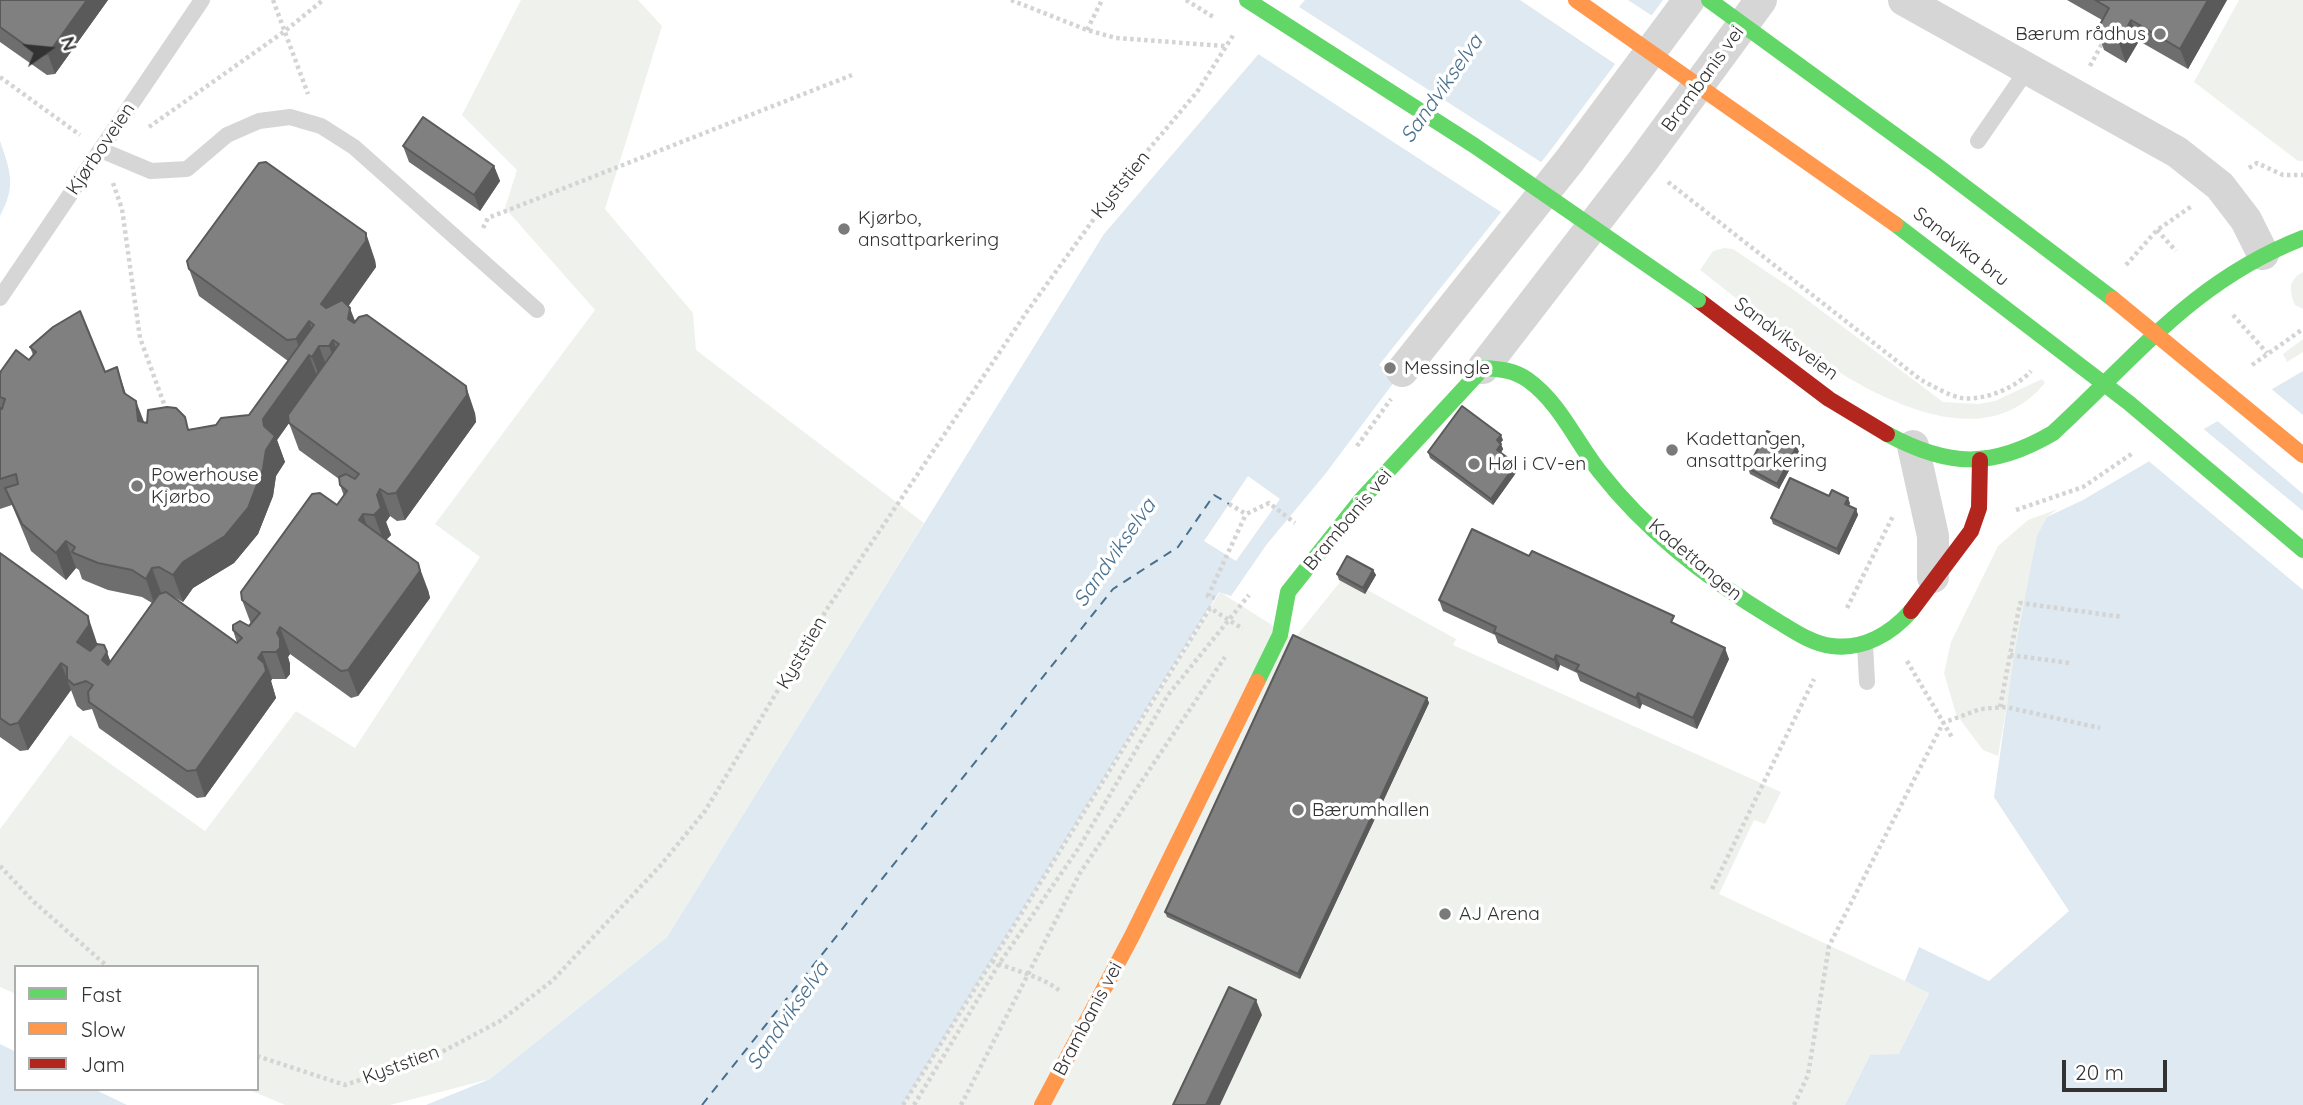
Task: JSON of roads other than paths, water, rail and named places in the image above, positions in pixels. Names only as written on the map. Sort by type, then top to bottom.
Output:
[{"type":"main road","name":"Sandviksveien","points":[[1248,0],[1358,67],[1531,181],[1843,408],[1913,446],[1947,458],[1980,460],[2008,456],[2053,433],[2181,308],[2210,285],[2263,254],[2303,238]]},
{"type":"main road","name":"Sandvika bru","points":[[1576,0],[1912,235],[2169,436],[2303,550]]},
{"type":"main road","points":[[1709,0],[1959,180],[2214,379],[2303,454]]},
{"type":"main road","name":"Brambanis vei","points":[[1042,1105],[1088,1020],[1280,635],[1288,592],[1361,500],[1483,368]]},
{"type":"main road","name":"Kadettangen","points":[[1483,368],[1514,371],[1542,393],[1601,473],[1660,534],[1743,600],[1800,634],[1829,646],[1875,639],[1911,615],[1933,577],[1965,538],[1979,510],[1980,460]]},
{"type":"street","points":[[1402,371],[1570,160],[1689,0]]},
{"type":"street","name":"Brambanis vei","points":[[1483,368],[1642,162],[1761,0]]},
{"type":"street","points":[[1904,0],[2177,152],[2220,186],[2246,220],[2263,254]]},
{"type":"street","points":[[1913,446],[1933,536],[1933,577]]},
{"type":"lane","name":"Kjørboveien","points":[[0,298],[202,0]]},
{"type":"lane","points":[[1978,141],[2027,70]]},
{"type":"lane","points":[[101,150],[151,171],[187,169],[227,135],[259,121],[290,117],[321,126],[354,148],[537,310]]},
{"type":"lane","points":[[1864,642],[1867,682]]},
{"type":"water","name":"Sandvikselva","points":[[1305,0],[1663,0],[1550,151],[1379,365],[1397,378],[1326,473],[1267,544],[1231,596],[1219,592],[903,1105],[426,1105],[490,1079],[667,937],[1104,234]]},
{"type":"water","points":[[0,141],[7,162],[10,188],[0,216]]},
{"type":"water","points":[[2303,371],[2303,1105],[1845,1105],[1870,1055],[1899,1054],[1929,993],[1905,981],[1919,947],[1989,981],[2069,911],[1994,797],[2014,656],[2037,535],[2047,517],[2083,500]]},
{"type":"water","points":[[0,1044],[14,1051],[14,1091],[98,1091],[127,1105],[0,1105]]},
{"type":"place","name":"Bærum rådhus","points":[[2160,34]]},
{"type":"place","name":"Kjørbo, ansattparkering","points":[[844,229]]},
{"type":"place","name":"Messingle","points":[[1390,368]]},
{"type":"place","name":"Kadettangen, ansattparkering","points":[[1672,450]]},
{"type":"place","name":"Høl i CV-en","points":[[1474,464]]},
{"type":"place","name":"Powerhouse Kjørbo","points":[[137,486]]},
{"type":"place","name":"Bærumhallen","points":[[1298,810]]},
{"type":"place","name":"AJ Arena","points":[[1445,914]]}]
